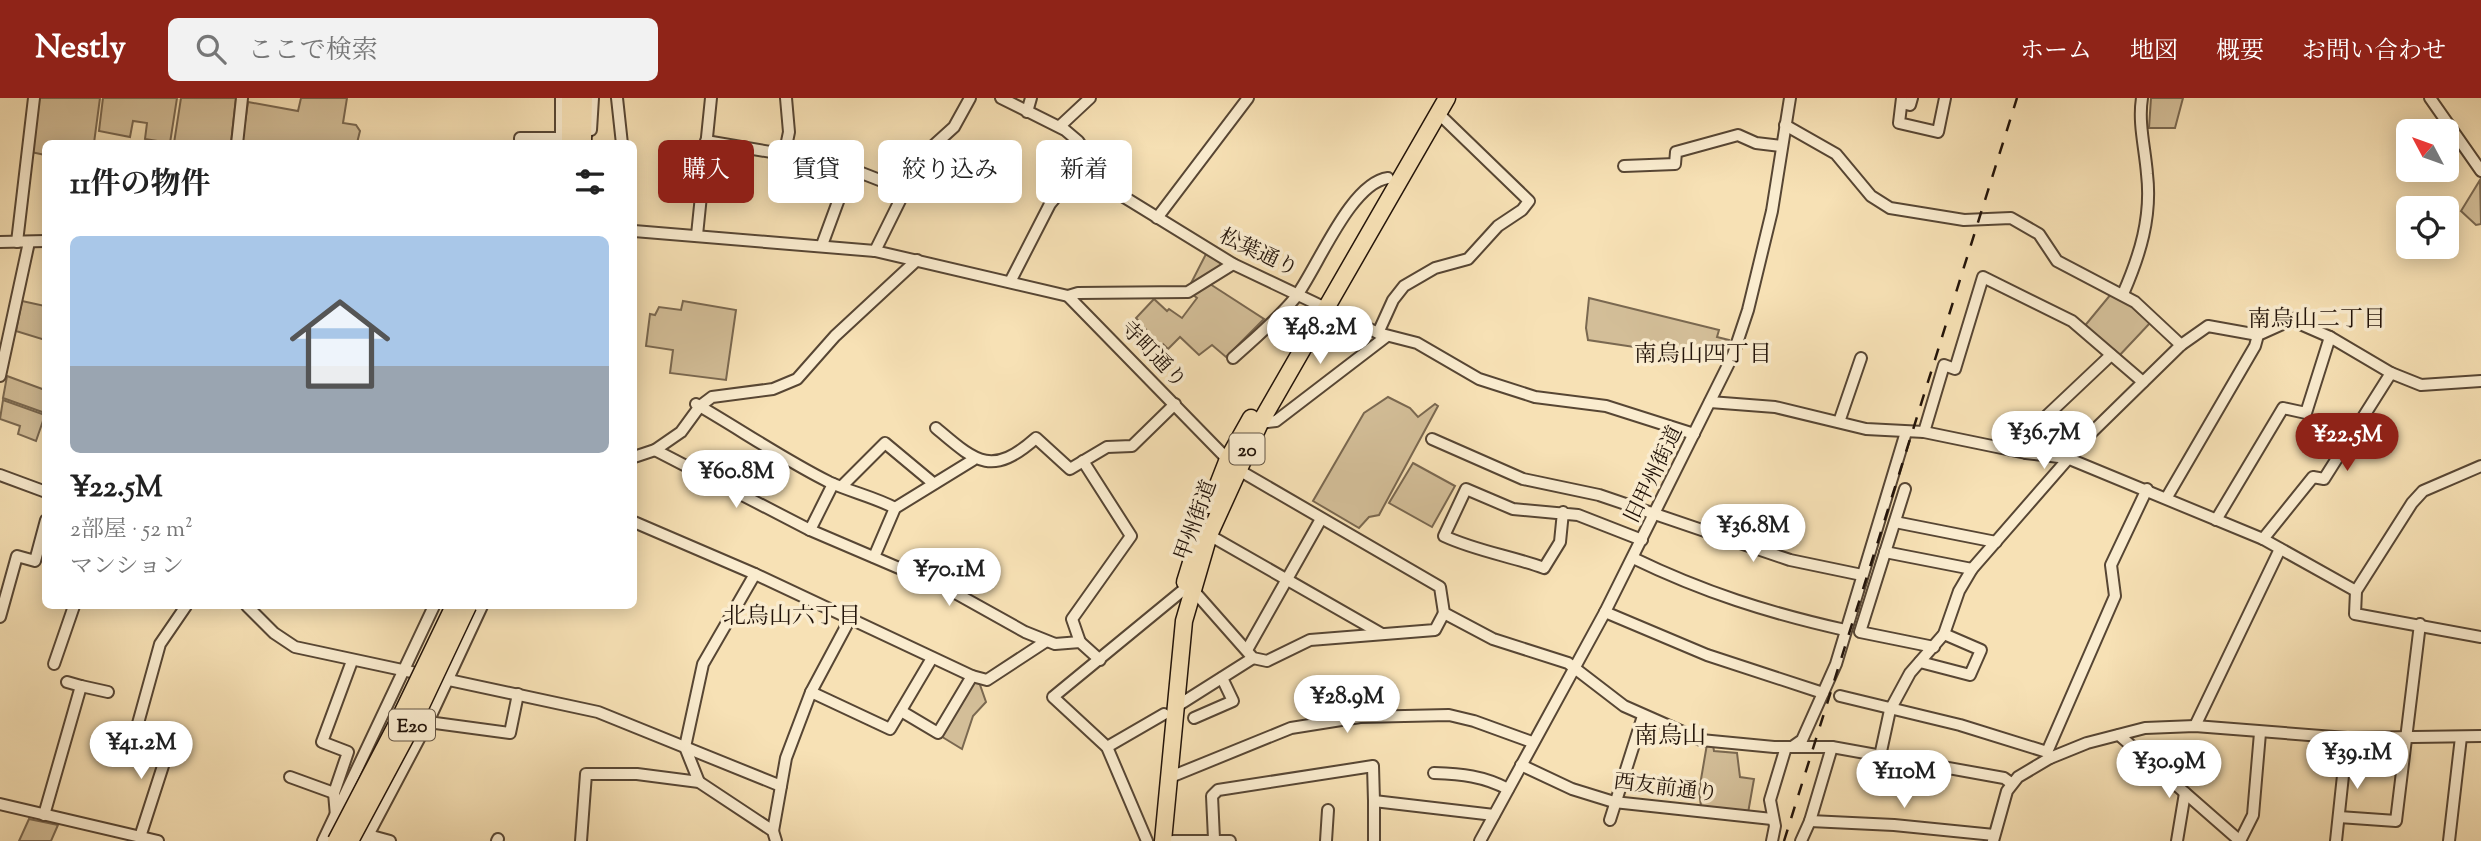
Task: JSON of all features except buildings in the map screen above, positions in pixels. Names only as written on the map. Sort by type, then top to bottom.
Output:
[{"type":"highway","points":[[564,140],[570,98]]},
{"type":"highway","points":[[583,140],[584,98]]},
{"type":"highway","name":"甲州街道","points":[[1188,590],[1232,464],[1260,423],[1388,178],[1437,105],[1447,98]]},
{"type":"highway","name":"甲州街道","points":[[1155,841],[1169,711],[1192,551],[1232,464],[1437,105]]},
{"type":"highway","name":"E20","points":[[336,841],[393,733],[453,609]]},
{"type":"highway","name":"E20","points":[[350,841],[422,705],[467,609]]},
{"type":"highway","name":"甲州街道","points":[[1163,841],[1169,711]]},
{"type":"street","points":[[16,242],[34,98]]},
{"type":"street","points":[[238,140],[243,98]]},
{"type":"street","points":[[561,98],[564,140]]},
{"type":"street","points":[[590,140],[593,98]]},
{"type":"street","points":[[617,98],[622,140]]},
{"type":"street","points":[[706,140],[711,98]]},
{"type":"street","points":[[786,98],[787,140]]},
{"type":"street","points":[[940,140],[954,127],[970,98]]},
{"type":"street","name":"松葉通り","points":[[1001,98],[1060,127],[1077,140]]},
{"type":"street","points":[[1027,112],[1031,98]]},
{"type":"street","points":[[1060,127],[1090,98]]},
{"type":"street","points":[[1157,218],[1248,98]]},
{"type":"street","name":"旧甲州街道","points":[[1480,841],[1633,558],[1732,355],[1746,317],[1772,211],[1790,98]]},
{"type":"street","points":[[1905,100],[1899,123],[1938,132],[1945,98]]},
{"type":"street","points":[[2123,294],[2140,256],[2146,226],[2148,177],[2142,133],[2142,98]]},
{"type":"street","points":[[2430,98],[2481,171]]},
{"type":"street","points":[[1260,423],[1276,421],[1382,335],[1393,300],[1404,286],[1435,268],[1468,259],[1498,226],[1522,210],[1528,201],[1437,105]]},
{"type":"street","points":[[1785,125],[1836,154],[1880,203],[1890,208],[1964,220],[2011,218],[2039,234],[2057,261],[2123,294],[2181,345]]},
{"type":"street","points":[[1624,166],[1675,164],[1676,152],[1738,135],[1756,143],[1781,146]]},
{"type":"street","points":[[520,140],[542,140]]},
{"type":"street","points":[[1233,358],[1298,292],[1360,197],[1377,180],[1388,178]]},
{"type":"street","name":"松葉通り","points":[[1132,201],[1233,264],[1298,292],[1382,335],[1417,343],[1479,379],[1535,397],[1606,406],[1694,435]]},
{"type":"street","points":[[697,235],[700,203]]},
{"type":"street","points":[[822,245],[837,203]]},
{"type":"street","points":[[875,251],[899,203]]},
{"type":"street","points":[[1010,282],[1051,203]]},
{"type":"street","points":[[637,231],[875,251],[1068,296],[1078,293],[1188,292],[1233,264]]},
{"type":"street","points":[[0,242],[42,241]]},
{"type":"street","points":[[0,376],[29,242]]},
{"type":"street","points":[[637,456],[655,450],[681,432],[698,405],[712,397],[773,389],[797,379],[835,336],[916,260]]},
{"type":"street","points":[[1924,432],[1944,365],[1955,369],[1983,278],[2057,312],[2143,382]]},
{"type":"street","name":"寺町通り","points":[[1068,296],[1232,464],[1440,587],[1444,613]]},
{"type":"street","points":[[1880,755],[1890,710],[1910,673],[1944,634],[1959,591],[1972,569],[2067,458],[2181,345],[2208,326],[2215,325],[2258,335],[2295,319],[2391,373],[2421,385],[2481,381]]},
{"type":"street","points":[[2166,497],[2255,346],[2258,335]]},
{"type":"street","points":[[2216,520],[2283,408],[2306,413],[2330,337]]},
{"type":"street","points":[[2026,453],[2038,424],[2111,355]]},
{"type":"street","points":[[1839,422],[1861,358]]},
{"type":"street","points":[[2263,539],[2313,477],[2324,479],[2391,373]]},
{"type":"street","points":[[1710,402],[1775,407],[1866,429],[1924,432],[2026,453],[2067,458],[2263,539],[2356,591]]},
{"type":"street","points":[[874,558],[895,508],[933,482],[973,460],[1004,460],[1016,456],[1036,438],[1070,469],[1107,447],[1132,446],[1175,404]]},
{"type":"street","points":[[698,405],[792,463],[837,485],[875,497],[895,508]]},
{"type":"street","points":[[936,428],[973,460]]},
{"type":"street","points":[[1772,841],[1775,826],[1770,800],[1789,747],[1802,740],[1822,693],[1845,630],[1906,432]]},
{"type":"street","points":[[1432,439],[1523,479],[1599,495],[1790,560],[1862,575]]},
{"type":"street","points":[[810,530],[837,485],[885,443],[933,482]]},
{"type":"street","points":[[655,450],[810,530],[948,589],[1045,642],[1080,642]]},
{"type":"street","points":[[1083,461],[1131,536],[1072,619],[1080,642],[1100,660]]},
{"type":"street","points":[[2481,466],[2423,491],[2356,591],[2355,614],[2481,637]]},
{"type":"street","points":[[0,475],[42,491]]},
{"type":"street","points":[[1563,512],[1560,542],[1544,568],[1510,555],[1466,546],[1444,536],[1466,489],[1513,509],[1563,512],[1618,528],[1642,540]]},
{"type":"street","points":[[1905,489],[1860,632],[1934,647]]},
{"type":"street","points":[[2049,755],[2115,596],[2111,565],[2147,489]]},
{"type":"street","points":[[1107,747],[1222,678],[1250,654],[1287,579],[1321,519]]},
{"type":"street","points":[[1895,522],[1996,542]]},
{"type":"street","points":[[637,528],[755,574],[972,676],[987,680],[1045,642]]},
{"type":"street","points":[[0,617],[17,556],[35,561],[42,535]]},
{"type":"street","points":[[1209,535],[1382,634]]},
{"type":"street","points":[[2195,726],[2280,549]]},
{"type":"street","points":[[1885,552],[1972,569]]},
{"type":"street","points":[[1633,558],[1692,587],[1766,611],[1845,630]]},
{"type":"street","points":[[699,782],[685,747],[703,664],[755,574]]},
{"type":"street","points":[[1147,841],[1107,747],[1053,697],[1188,590],[1250,654],[1267,661],[1310,640],[1435,630],[1444,613],[1493,639],[1568,663],[1624,706],[1701,740],[1789,747],[1832,747],[2004,778],[2011,783]]},
{"type":"street","points":[[54,664],[73,609]]},
{"type":"street","points":[[140,837],[172,738],[137,727],[160,644],[184,609]]},
{"type":"street","points":[[250,609],[274,633],[296,647],[598,712],[780,786]]},
{"type":"street","points":[[323,841],[433,609]]},
{"type":"street","points":[[390,841],[366,838],[428,722],[481,609]]},
{"type":"street","points":[[1605,612],[1707,655],[1822,693]]},
{"type":"street","points":[[581,841],[586,774],[637,774],[699,782],[775,836],[786,758],[811,692],[850,619]]},
{"type":"street","points":[[2339,817],[2396,821],[2404,736],[2420,624]]},
{"type":"street","points":[[1920,662],[1970,676],[1981,650],[1944,634]]},
{"type":"street","points":[[811,692],[890,729],[932,658]]},
{"type":"street","points":[[338,813],[334,793],[348,752],[322,742],[352,661]]},
{"type":"street","points":[[901,711],[938,733],[972,676]]},
{"type":"street","points":[[1194,718],[1233,701],[1222,678]]},
{"type":"street","points":[[67,682],[108,692]]},
{"type":"street","points":[[44,816],[81,686]]},
{"type":"street","points":[[428,722],[510,733],[517,694]]},
{"type":"street","points":[[1840,695],[1890,710],[1960,725],[2049,755]]},
{"type":"street","points":[[1168,778],[1291,728],[1360,717],[1449,715],[1474,721],[1532,743]]},
{"type":"street","points":[[1610,820],[1643,716]]},
{"type":"street","points":[[1810,821],[1894,825],[1994,838],[2011,783],[2049,755],[2145,728],[2195,726],[2260,733],[2347,737],[2481,736]]},
{"type":"street","points":[[2119,735],[2240,841],[2253,815],[2260,733]]},
{"type":"street","points":[[2336,841],[2347,737]]},
{"type":"street","points":[[2449,841],[2461,737]]},
{"type":"street","points":[[1801,841],[1810,821],[1832,747]]},
{"type":"street","name":"西友前通り","points":[[1521,765],[1549,780],[1614,802],[1772,819]]},
{"type":"street","points":[[1209,840],[1212,796],[1218,790],[1373,766],[1374,841]]},
{"type":"street","points":[[1434,773],[1476,776],[1508,789]]},
{"type":"street","points":[[290,777],[334,793]]},
{"type":"street","points":[[2177,841],[2185,793]]},
{"type":"street","points":[[1374,801],[1494,815]]},
{"type":"street","points":[[0,804],[158,841]]},
{"type":"street","points":[[1325,841],[1328,810]]},
{"type":"street","points":[[1173,841],[1230,841]]},
{"type":"shaded area","points":[[39,98],[100,98],[94,140],[42,140],[42,154],[31,152]]},
{"type":"shaded area","points":[[103,98],[177,98],[170,140],[145,139],[147,123],[133,121],[130,137],[99,131]]},
{"type":"shaded area","points":[[181,98],[236,98],[231,140],[174,140]]},
{"type":"shaded area","points":[[301,98],[347,98],[343,123],[356,125],[360,131],[358,140],[242,140],[248,102],[298,111]]},
{"type":"shaded area","points":[[2151,98],[2183,98],[2175,128],[2149,128]]},
{"type":"shaded area","points":[[2480,180],[2481,224],[2476,225],[2461,211]]},
{"type":"shaded area","points":[[1206,254],[1225,264],[1188,289]]},
{"type":"shaded area","points":[[1210,284],[1264,319],[1226,357],[1212,345],[1199,355],[1180,337],[1168,349],[1163,344],[1160,346],[1136,318],[1154,299],[1167,311],[1169,309],[1182,318],[1197,298],[1192,294]]},
{"type":"shaded area","points":[[2111,294],[2125,301],[2150,323],[2117,358],[2083,328]]},
{"type":"shaded area","points":[[1589,298],[1719,330],[1717,337],[1729,340],[1721,361],[1656,346],[1654,350],[1588,340],[1586,328]]},
{"type":"shaded area","points":[[22,301],[42,305],[42,339],[16,331]]},
{"type":"shaded area","points":[[683,301],[736,310],[726,380],[670,373],[673,350],[646,346],[650,314],[655,315],[659,307],[681,310]]},
{"type":"shaded area","points":[[7,376],[42,389],[42,412],[3,398]]},
{"type":"shaded area","points":[[1388,397],[1410,408],[1418,417],[1435,404],[1438,406],[1379,515],[1369,517],[1359,528],[1313,501],[1364,413]]},
{"type":"shaded area","points":[[3,400],[42,414],[42,424],[36,441],[18,434],[20,426],[0,419]]},
{"type":"shaded area","points":[[1413,463],[1455,486],[1432,527],[1389,503]]},
{"type":"shaded area","points":[[971,681],[979,682],[986,702],[973,716],[962,749],[939,735]]},
{"type":"shaded area","points":[[1707,744],[1713,745],[1714,751],[1737,753],[1740,777],[1754,779],[1748,813],[1701,806],[1699,791]]},
{"type":"shaded area","points":[[29,819],[58,825],[51,841],[19,841]]},
{"type":"railway","points":[[1784,841],[2017,98]]},
{"type":"district","name":"南烏山二丁目","points":[[2317,318]]},
{"type":"district","name":"南烏山四丁目","points":[[1703,353]]},
{"type":"district","name":"北烏山六丁目","points":[[792,615]]},
{"type":"district","name":"南烏山","points":[[1670,735]]}]
